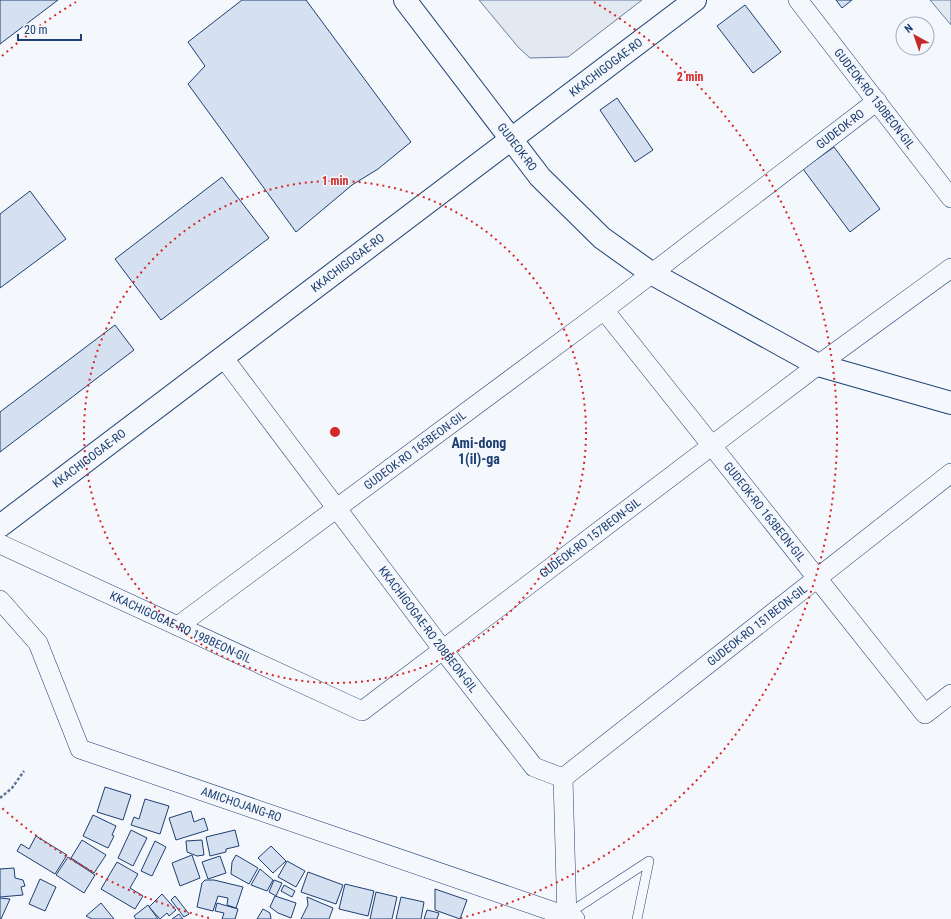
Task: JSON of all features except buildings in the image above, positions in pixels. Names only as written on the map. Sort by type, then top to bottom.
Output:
[{"type":"main road","name":"GUDEOK-RO","points":[[405,0],[540,177],[602,238],[651,273],[818,365],[951,403]]},
{"type":"main road","name":"KKACHIGOGAE-RO","points":[[0,526],[695,0]]},
{"type":"street","name":"GUDEOK-RO 150BEON-GIL","points":[[798,0],[951,198]]},
{"type":"street","name":"GUDEOK-RO","points":[[651,273],[877,101]]},
{"type":"street","points":[[818,365],[951,268]]},
{"type":"street","name":"GUDEOK-RO 165BEON-GIL","points":[[178,626],[604,310],[651,273]]},
{"type":"street","name":"GUDEOK-RO 163BEON-GIL","points":[[604,310],[925,714],[951,694]]},
{"type":"street","name":"KKACHIGOGAE-RO 208BEON-GIL","points":[[223,357],[443,650],[534,767],[563,778]]},
{"type":"street","name":"GUDEOK-RO 157BEON-GIL","points":[[362,711],[818,365]]},
{"type":"street","name":"GUDEOK-RO 151BEON-GIL","points":[[563,778],[951,473]]},
{"type":"street","name":"KKACHIGOGAE-RO 198BEON-GIL","points":[[0,544],[362,711]]},
{"type":"street","name":"AMICHOJANG-RO","points":[[0,600],[38,642],[80,749],[570,918]]},
{"type":"street","points":[[563,778],[570,918]]},
{"type":"lane","points":[[570,918],[649,861],[637,919]]},
{"type":"path","points":[[0,798],[12,788],[24,771]]},
{"type":"shaded area","points":[[479,0],[642,0],[568,57],[530,58],[519,48]]},
{"type":"shaded area","points":[[930,0],[951,0],[951,25]]},
{"type":"district","name":"Ami-dong 1(il)-ga","points":[[479,452]]}]
